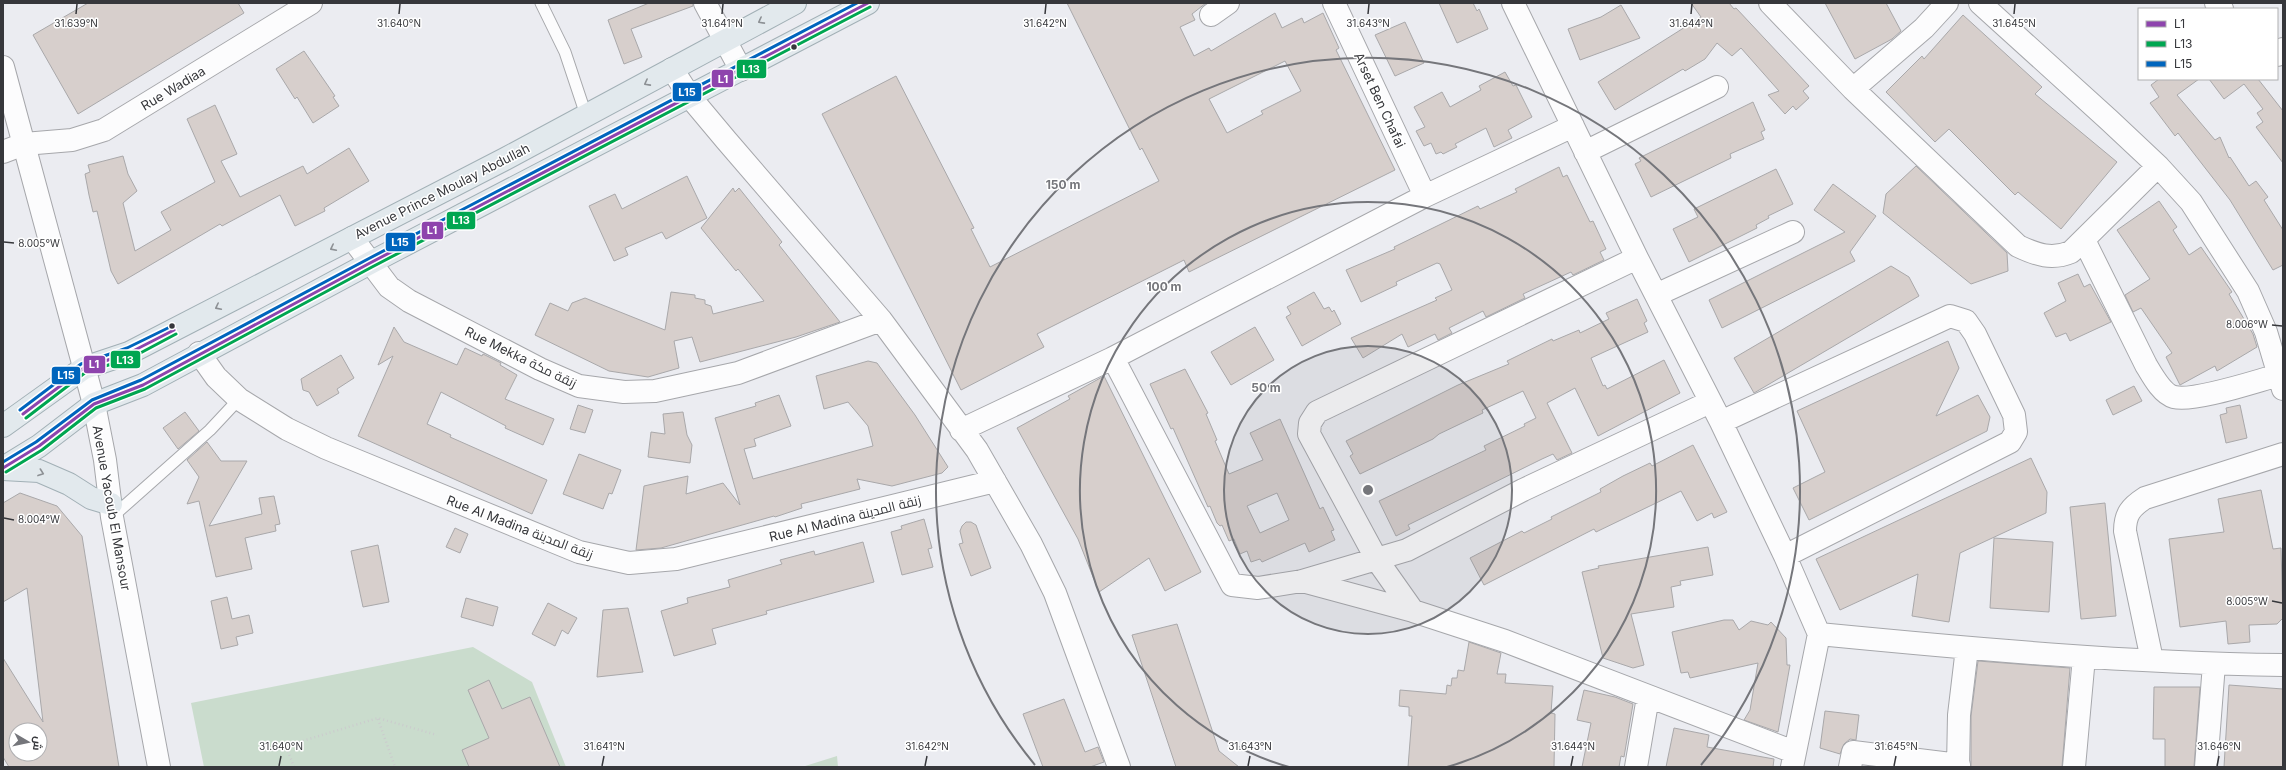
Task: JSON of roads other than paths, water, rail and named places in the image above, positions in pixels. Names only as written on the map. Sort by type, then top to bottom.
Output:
[{"type":"main road","name":"Avenue Prince Moulay Abdullah","points":[[3,426],[84,368],[129,353],[586,116],[795,3]]},
{"type":"main road","points":[[3,468],[39,446],[94,404],[143,385],[199,353],[868,3]]},
{"type":"main road","points":[[423,201],[438,228]]},
{"type":"main road","points":[[3,468],[39,471],[69,484],[112,511]]},
{"type":"street","name":"Rue Wadiaa","points":[[3,152],[24,144],[72,140],[104,130],[311,3]]},
{"type":"street","points":[[704,3],[741,70]]},
{"type":"street","name":"Arset Ben Chafai","points":[[1334,3],[1425,196]]},
{"type":"street","points":[[1302,581],[1413,612],[1505,642],[1648,697],[1793,763],[1819,634],[1785,556],[1721,422],[1637,258],[1513,3]]},
{"type":"street","points":[[1770,3],[1853,89],[2018,246],[2045,256],[2059,257],[2071,252],[2158,166]]},
{"type":"street","points":[[1853,89],[1924,28],[1947,3]]},
{"type":"street","points":[[1980,3],[2158,166],[2191,202],[2248,291],[2266,332],[2281,382],[2189,398],[2173,397],[2157,383],[2146,365],[2084,240]]},
{"type":"street","name":"Avenue Yacoub El Mansour","points":[[3,67],[94,404],[159,767]]},
{"type":"street","points":[[672,69],[690,97],[881,320],[961,430],[994,481],[1031,544],[1055,593],[1119,767]]},
{"type":"street","points":[[1585,152],[1717,87]]},
{"type":"street","points":[[961,430],[1113,358],[1425,196],[1573,126]]},
{"type":"street","points":[[1656,296],[1793,232]]},
{"type":"street","name":"Rue Mekka زنقة مكة","points":[[352,238],[389,287],[409,301],[540,369],[579,386],[624,392],[655,391],[738,373],[881,320]]},
{"type":"street","points":[[1413,612],[1377,560],[1309,434],[1310,423],[1317,412],[1637,258]]},
{"type":"street","points":[[1721,422],[1950,316],[1966,321],[1975,334],[2014,415],[2016,432],[2010,442],[1785,556]]},
{"type":"street","name":"Rue Al Madina زنقة المدينة","points":[[199,353],[216,377],[239,399],[287,429],[326,448],[469,508],[579,552],[605,559],[630,563],[676,559],[994,481]]},
{"type":"street","points":[[1113,358],[1232,585],[1258,588],[1302,581],[1407,550],[1516,494],[1710,402]]},
{"type":"street","points":[[2152,660],[2125,531],[2125,521],[2133,506],[2145,498],[2283,454]]},
{"type":"street","points":[[1819,634],[2084,657],[2214,664],[2283,665]]},
{"type":"street","points":[[1850,767],[1853,752],[1958,766],[1959,715],[1967,648]]},
{"type":"street","points":[[2074,767],[2084,657]]},
{"type":"street","points":[[2206,767],[2214,664]]},
{"type":"street","points":[[1636,767],[1648,697]]},
{"type":"lane","points":[[541,3],[565,52],[586,116]]},
{"type":"lane","points":[[112,511],[210,430],[239,399]]}]
